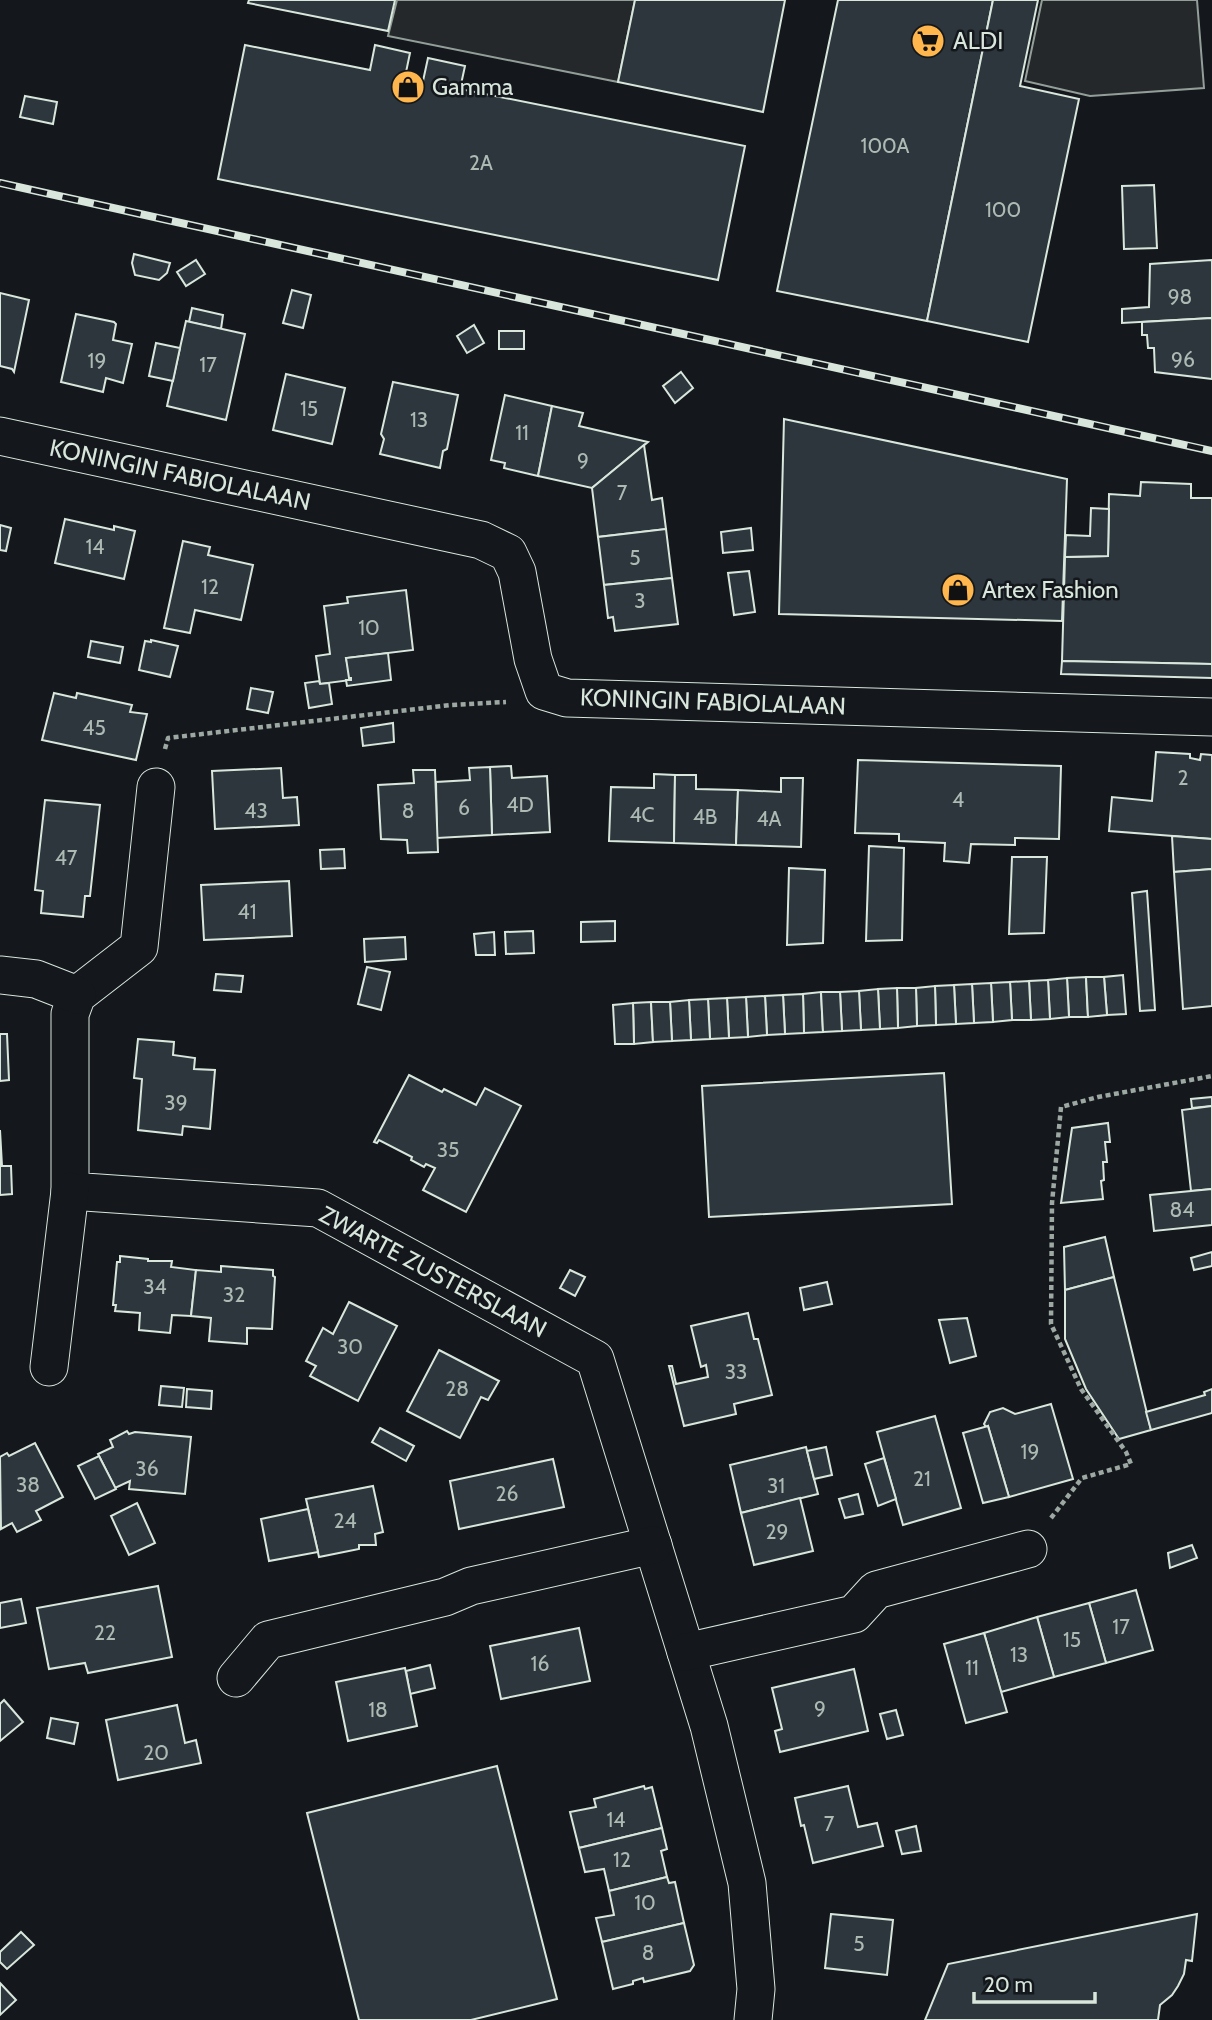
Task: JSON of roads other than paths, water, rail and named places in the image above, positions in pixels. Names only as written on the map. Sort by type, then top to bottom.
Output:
[{"type":"street","name":"KONINGIN FABIOLALAAN","points":[[0,436],[481,540],[508,553],[517,572],[533,659],[544,691],[567,698],[1212,716]]},
{"type":"street","points":[[49,1367],[70,1191],[70,1014],[77,995],[139,947],[156,787]]},
{"type":"street","points":[[0,975],[36,979],[77,995]]},
{"type":"street","name":"ZWARTE ZUSTERSLAAN","points":[[70,1191],[318,1208],[595,1359],[709,1726],[747,1883],[756,1989],[753,2020]]},
{"type":"street","points":[[236,1678],[268,1640],[445,1597],[471,1586],[653,1545]]},
{"type":"street","points":[[686,1652],[854,1614],[876,1590],[1028,1549]]},
{"type":"railway","points":[[0,183],[1212,451]]},
{"type":"place","name":"ALDI","points":[[928,41]]},
{"type":"place","name":"Gamma","points":[[408,87]]},
{"type":"place","name":"Artex Fashion","points":[[958,590]]}]
